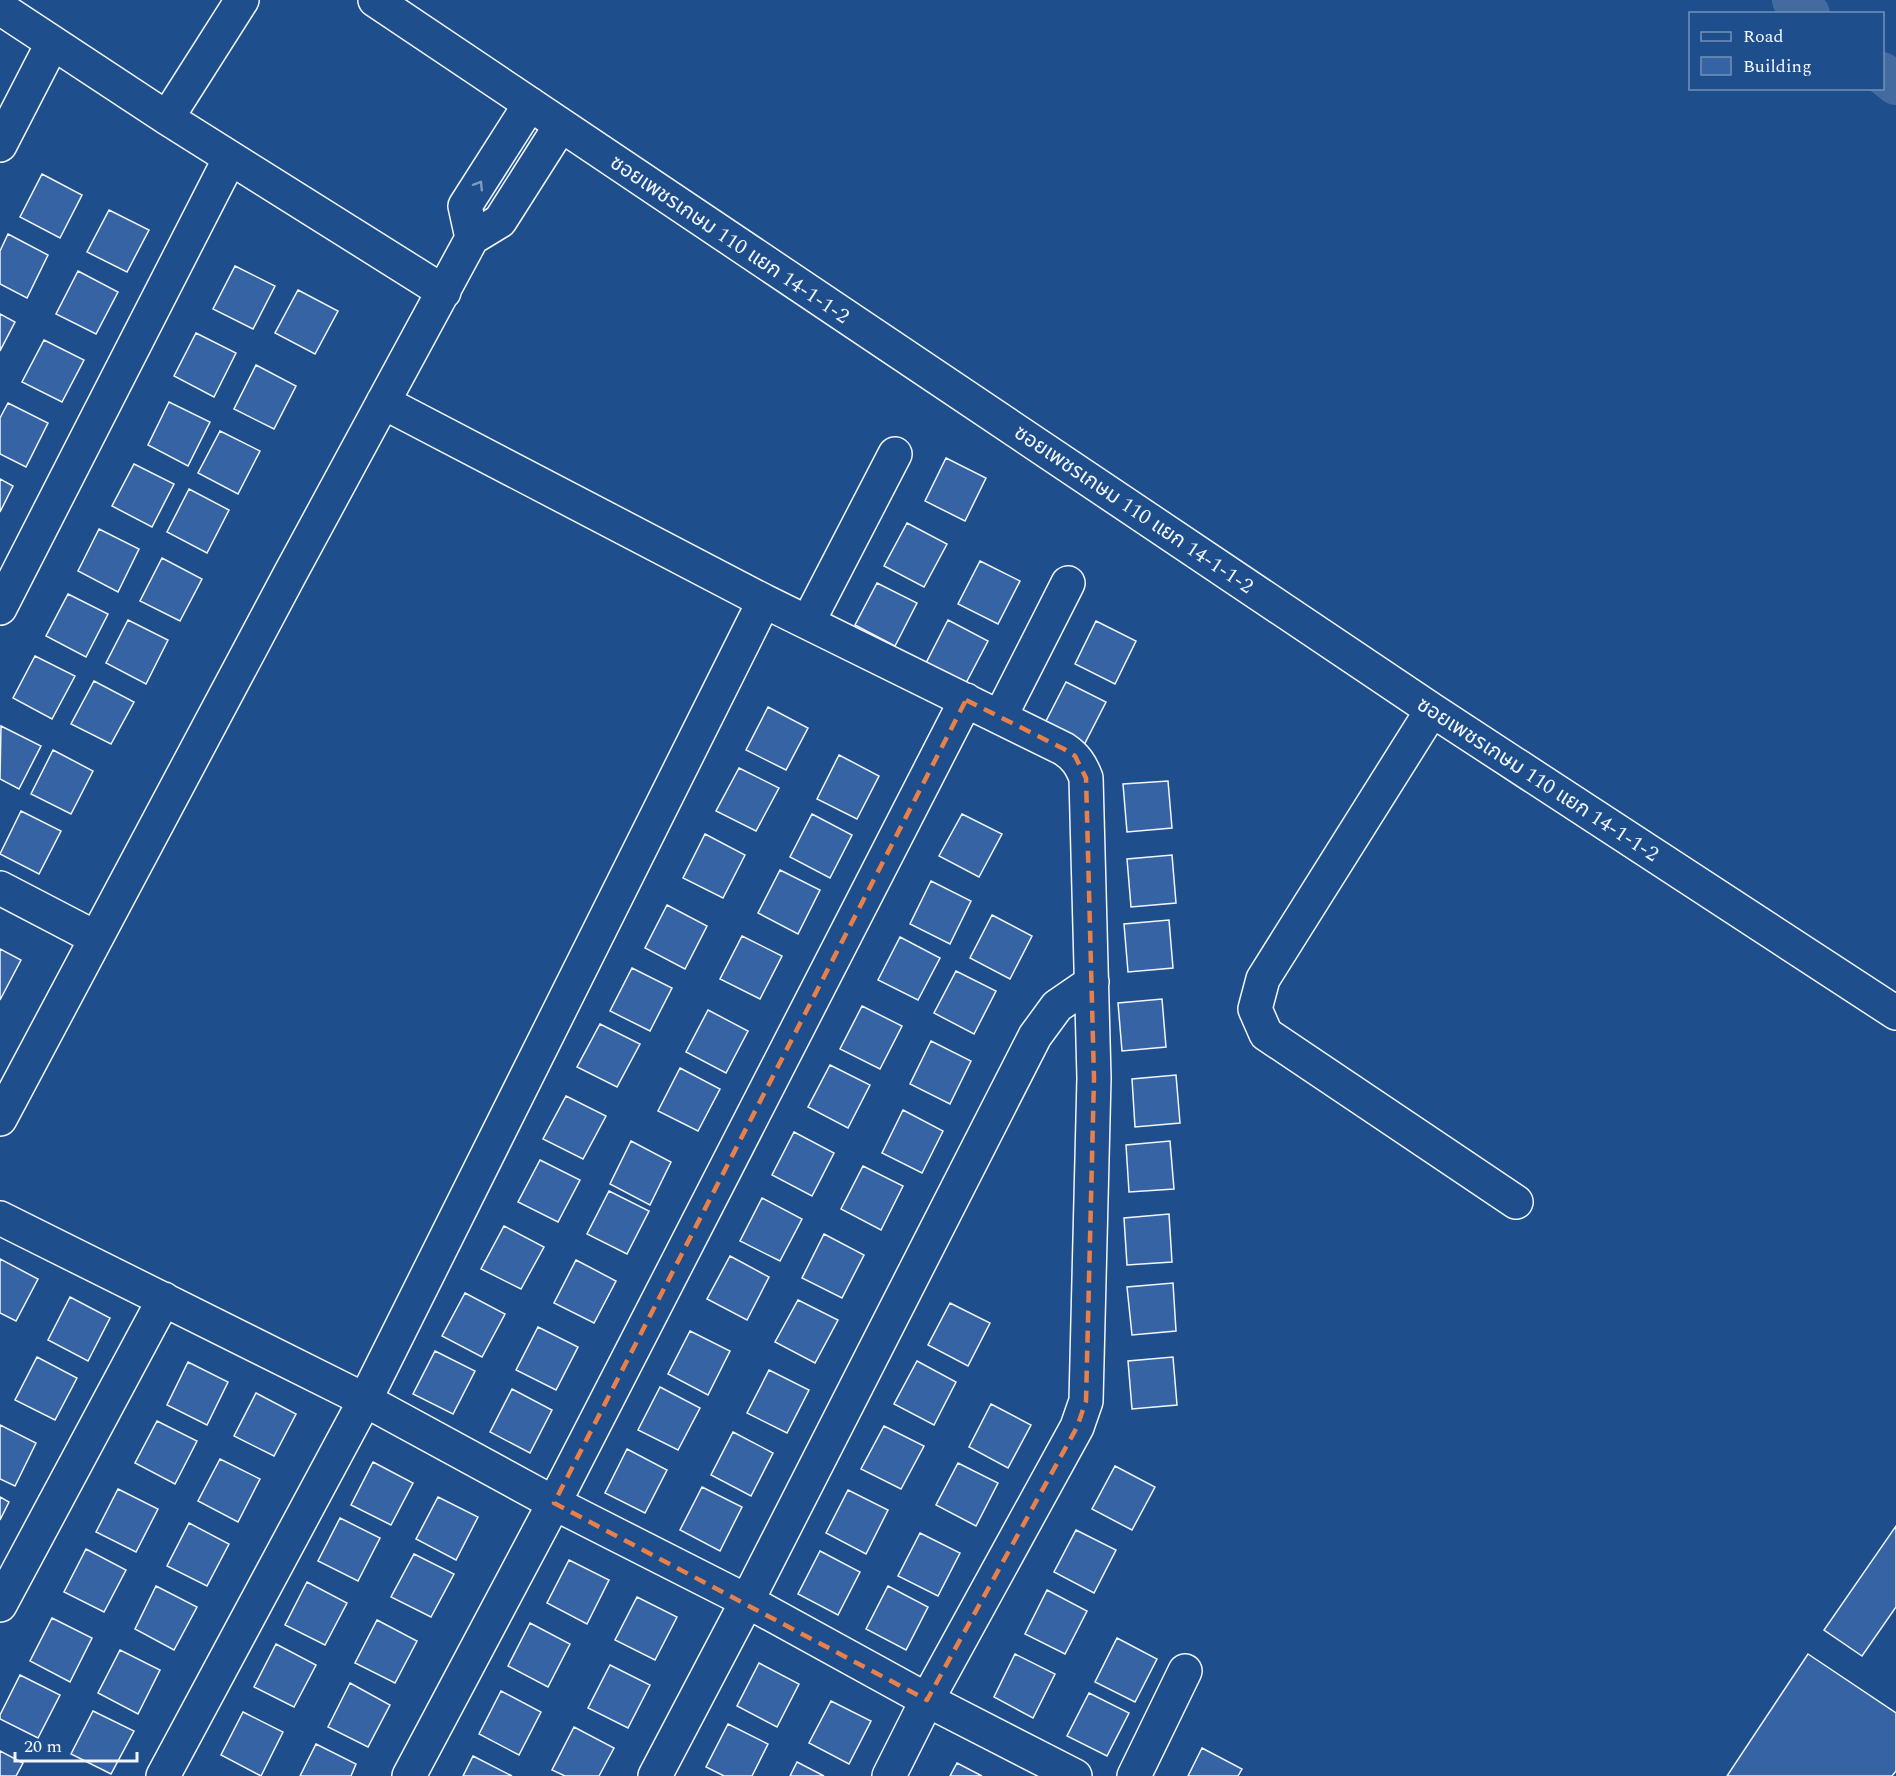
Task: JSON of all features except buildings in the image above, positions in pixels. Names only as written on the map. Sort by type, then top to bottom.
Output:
[{"type":"street","points":[[167,118],[242,0]]},
{"type":"street","name":"ซอยเพชรเกษม 110 แยก 14-1-1-2","points":[[375,0],[1432,710],[1896,1012]]},
{"type":"street","points":[[0,8],[167,118],[444,292]]},
{"type":"street","points":[[0,145],[52,44]]},
{"type":"street","points":[[472,238],[465,206],[530,104]]},
{"type":"street","points":[[0,1119],[472,238],[500,221],[561,125]]},
{"type":"street","points":[[0,608],[230,158]]},
{"type":"street","points":[[383,402],[764,601],[1000,717],[1069,753],[1082,766],[1086,778],[1094,1090],[1086,1401],[1077,1427],[927,1700],[889,1776]]},
{"type":"street","points":[[808,622],[895,454]]},
{"type":"street","points":[[1000,717],[1068,583]]},
{"type":"street","points":[[163,1776],[365,1400],[764,601]]},
{"type":"street","points":[[409,1776],[554,1503],[966,700]]},
{"type":"street","points":[[1432,710],[1263,979],[1255,1009],[1266,1035],[1516,1202]]},
{"type":"street","points":[[0,888],[96,938]]},
{"type":"street","points":[[655,1776],[747,1601],[1035,1036],[1057,1006],[1092,982]]},
{"type":"street","points":[[0,1218],[365,1400],[554,1503],[747,1601],[927,1700],[1075,1776]]},
{"type":"street","points":[[0,1605],[164,1299]]},
{"type":"street","points":[[1134,1776],[1185,1671]]},
{"type":"highlighted area","points":[[966,700],[1075,756],[1086,778],[1094,1078],[1086,1401],[1077,1427],[927,1700],[554,1503]]},
{"type":"waterway","points":[[1793,0],[1807,12]]},
{"type":"waterway","points":[[1884,75],[1896,84]]}]
